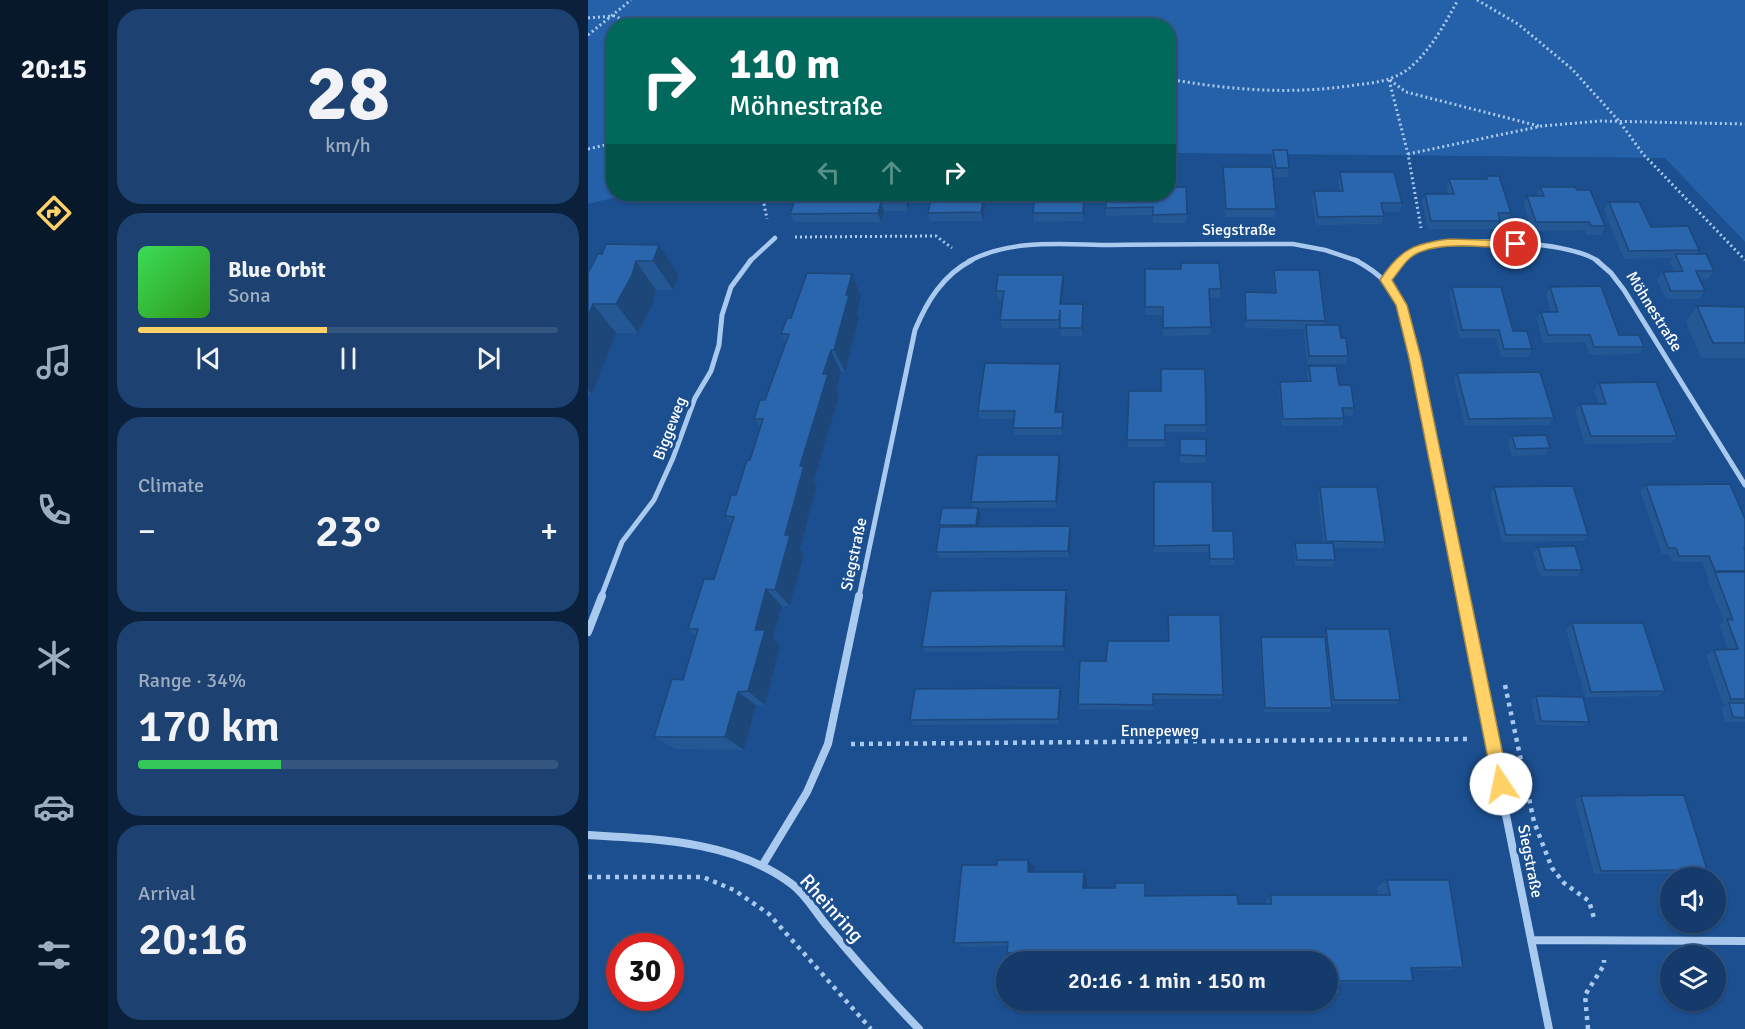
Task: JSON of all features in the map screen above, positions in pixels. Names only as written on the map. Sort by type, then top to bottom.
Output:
[{"type":"street","name":"Biggeweg","points":[[588,632],[622,542],[654,500],[673,458],[695,398],[711,371],[719,345],[722,315],[731,287],[749,262],[775,238]]},
{"type":"street","name":"Möhnestraße","points":[[1386,280],[1406,255],[1424,246],[1450,243],[1550,246],[1581,251],[1598,259],[1613,274],[1624,290],[1745,485]]},
{"type":"street","name":"Siegstraße","points":[[762,866],[800,806],[816,776],[828,744],[915,330],[925,306],[939,286],[969,262],[992,252],[1024,246],[1293,244],[1323,249],[1360,261],[1386,280],[1401,305],[1415,358],[1549,1029]]},
{"type":"street","name":"Rheinring","points":[[588,835],[675,842],[722,853],[762,866],[794,886],[897,1008],[919,1029]]},
{"type":"street","points":[[1532,940],[1745,941]]},
{"type":"path","points":[[611,18],[631,0]]},
{"type":"path","points":[[1176,80],[1237,90],[1280,92],[1352,87],[1389,80],[1409,68],[1425,53],[1441,31],[1458,0]]},
{"type":"path","points":[[1478,0],[1522,26],[1545,43],[1579,75],[1641,152],[1745,260]]},
{"type":"path","points":[[588,18],[614,16],[619,18]]},
{"type":"path","points":[[588,35],[606,22]]},
{"type":"path","points":[[1389,80],[1406,92],[1542,126]]},
{"type":"path","points":[[1389,80],[1408,154],[1424,246]]},
{"type":"path","points":[[1408,154],[1542,126],[1619,122],[1745,124]]},
{"type":"path","points":[[588,148],[606,145]]},
{"type":"path","points":[[763,201],[765,213],[775,238],[936,236],[969,262]]},
{"type":"path","points":[[1504,682],[1534,822],[1552,868],[1589,901]]},
{"type":"path","name":"Ennepeweg","points":[[828,744],[1492,739]]},
{"type":"path","points":[[588,877],[703,877],[734,890],[769,914],[871,1029]]},
{"type":"path","points":[[1588,1029],[1585,995],[1604,964]]},
{"type":"shaded area","points":[[588,0],[1745,0],[1745,242],[1665,158],[1176,153],[1176,18],[606,18],[606,200],[588,204]]},
{"type":"building","points":[[1273,150],[1287,150],[1289,168],[1276,168]]},
{"type":"building","points":[[1223,167],[1272,167],[1276,209],[1226,209]]},
{"type":"building","points":[[1340,172],[1394,172],[1402,203],[1381,203],[1384,216],[1318,217],[1314,191],[1343,191]]},
{"type":"building","points":[[1486,176],[1499,176],[1511,213],[1498,213],[1500,221],[1431,221],[1425,194],[1454,194],[1449,179],[1487,179]]},
{"type":"building","points":[[1176,187],[1186,187],[1187,214],[1153,215],[1153,207],[1106,208],[1106,201],[1176,201]]},
{"type":"building","points":[[1540,187],[1575,187],[1577,190],[1590,190],[1605,226],[1591,226],[1589,222],[1536,222],[1527,196],[1544,196]]},
{"type":"building","points":[[795,201],[906,201],[881,202],[878,213],[790,214]]},
{"type":"building","points":[[931,201],[983,201],[981,212],[928,213]]},
{"type":"building","points":[[1034,201],[1084,201],[1083,213],[1033,213]]},
{"type":"building","points":[[1609,202],[1639,202],[1651,227],[1688,226],[1699,250],[1629,251]]},
{"type":"building","points":[[606,244],[659,245],[653,261],[636,261],[632,275],[616,304],[593,304],[588,316],[588,273],[598,254],[602,254]]},
{"type":"building","points":[[1675,254],[1706,254],[1714,271],[1696,271],[1705,291],[1671,291],[1663,272],[1683,271]]},
{"type":"building","points":[[1181,263],[1219,263],[1221,289],[1209,289],[1211,327],[1163,328],[1163,307],[1145,307],[1145,269],[1181,269]]},
{"type":"building","points":[[1274,270],[1319,270],[1325,321],[1246,320],[1245,292],[1276,293]]},
{"type":"building","points":[[807,273],[852,274],[846,295],[849,295],[834,350],[831,350],[823,374],[828,374],[800,466],[804,466],[785,535],[790,535],[775,590],[766,589],[755,630],[765,630],[748,691],[738,692],[725,737],[654,737],[672,679],[683,680],[698,629],[688,629],[704,579],[714,579],[734,517],[725,516],[731,495],[736,495],[763,419],[754,419],[760,400],[765,400],[789,334],[781,334],[787,318],[791,318]]},
{"type":"building","points":[[998,275],[1063,275],[1060,304],[1083,304],[1082,328],[1060,328],[1060,310],[1059,320],[1000,320],[1004,291],[996,291]]},
{"type":"building","points":[[1601,286],[1619,335],[1639,335],[1644,347],[1594,347],[1590,335],[1548,335],[1541,312],[1558,312],[1550,287]]},
{"type":"building","points":[[1452,287],[1501,287],[1513,331],[1527,331],[1532,349],[1504,349],[1499,330],[1462,330]]},
{"type":"building","points":[[1697,306],[1745,307],[1745,343],[1713,343]]},
{"type":"building","points":[[1306,325],[1339,325],[1341,338],[1346,338],[1348,356],[1309,356]]},
{"type":"building","points":[[985,363],[1060,364],[1055,412],[1063,412],[1062,428],[1013,428],[1015,411],[978,411]]},
{"type":"building","points":[[1309,366],[1336,366],[1339,385],[1351,385],[1354,408],[1342,408],[1344,418],[1283,419],[1280,382],[1311,381]]},
{"type":"building","points":[[1161,369],[1205,369],[1206,425],[1165,425],[1165,440],[1127,440],[1129,391],[1161,391]]},
{"type":"building","points":[[1540,372],[1554,418],[1469,419],[1457,373]]},
{"type":"building","points":[[1656,382],[1677,436],[1591,436],[1580,404],[1606,404],[1599,383]]},
{"type":"building","points":[[1546,435],[1550,448],[1516,449],[1512,436]]},
{"type":"building","points":[[1180,439],[1206,439],[1206,456],[1180,455]]},
{"type":"building","points":[[977,455],[1059,455],[1056,501],[971,502]]},
{"type":"building","points":[[1154,482],[1212,482],[1213,531],[1233,531],[1234,559],[1210,559],[1209,545],[1154,546]]},
{"type":"building","points":[[1730,484],[1745,519],[1745,571],[1715,571],[1709,556],[1679,556],[1676,548],[1668,548],[1646,485]]},
{"type":"building","points":[[1573,486],[1588,535],[1506,535],[1494,487]]},
{"type":"building","points":[[1320,487],[1377,487],[1385,542],[1326,541]]},
{"type":"building","points":[[942,508],[978,508],[976,525],[939,525]]},
{"type":"building","points":[[1070,526],[1068,551],[936,552],[940,527]]},
{"type":"building","points":[[1295,543],[1333,543],[1335,560],[1297,560]]},
{"type":"building","points":[[1575,546],[1582,570],[1545,570],[1538,547]]},
{"type":"building","points":[[1715,572],[1745,572],[1745,699],[1731,699],[1714,650],[1738,649],[1727,619],[1733,620]]},
{"type":"building","points":[[1066,590],[1063,646],[922,647],[931,591]]},
{"type":"building","points":[[1168,615],[1220,615],[1223,695],[1153,694],[1153,705],[1078,704],[1080,661],[1106,661],[1108,641],[1169,641]]},
{"type":"building","points":[[1572,623],[1643,623],[1665,691],[1591,692]]},
{"type":"building","points":[[1326,629],[1389,629],[1400,700],[1334,700]]},
{"type":"building","points":[[1261,637],[1325,637],[1332,708],[1265,708]]},
{"type":"building","points":[[1060,688],[1058,719],[910,720],[915,689]]},
{"type":"building","points":[[1536,696],[1583,697],[1589,722],[1541,721]]},
{"type":"building","points":[[1729,703],[1745,703],[1745,718],[1733,717]]},
{"type":"building","points":[[1684,795],[1706,867],[1601,871],[1581,796]]},
{"type":"building","points":[[997,860],[1028,860],[1028,872],[1084,872],[1083,888],[1115,888],[1115,883],[1145,883],[1145,896],[1237,895],[1238,904],[1271,904],[1271,895],[1390,895],[1387,880],[1449,880],[1463,967],[1411,968],[1413,981],[1339,981],[1340,994],[1338,994],[1338,951],[1007,951],[1008,942],[954,943],[962,865],[997,865]]},
{"type":"route","points":[[1501,784],[1415,358],[1401,305],[1386,280],[1406,255],[1424,246],[1437,243],[1516,244]]}]
